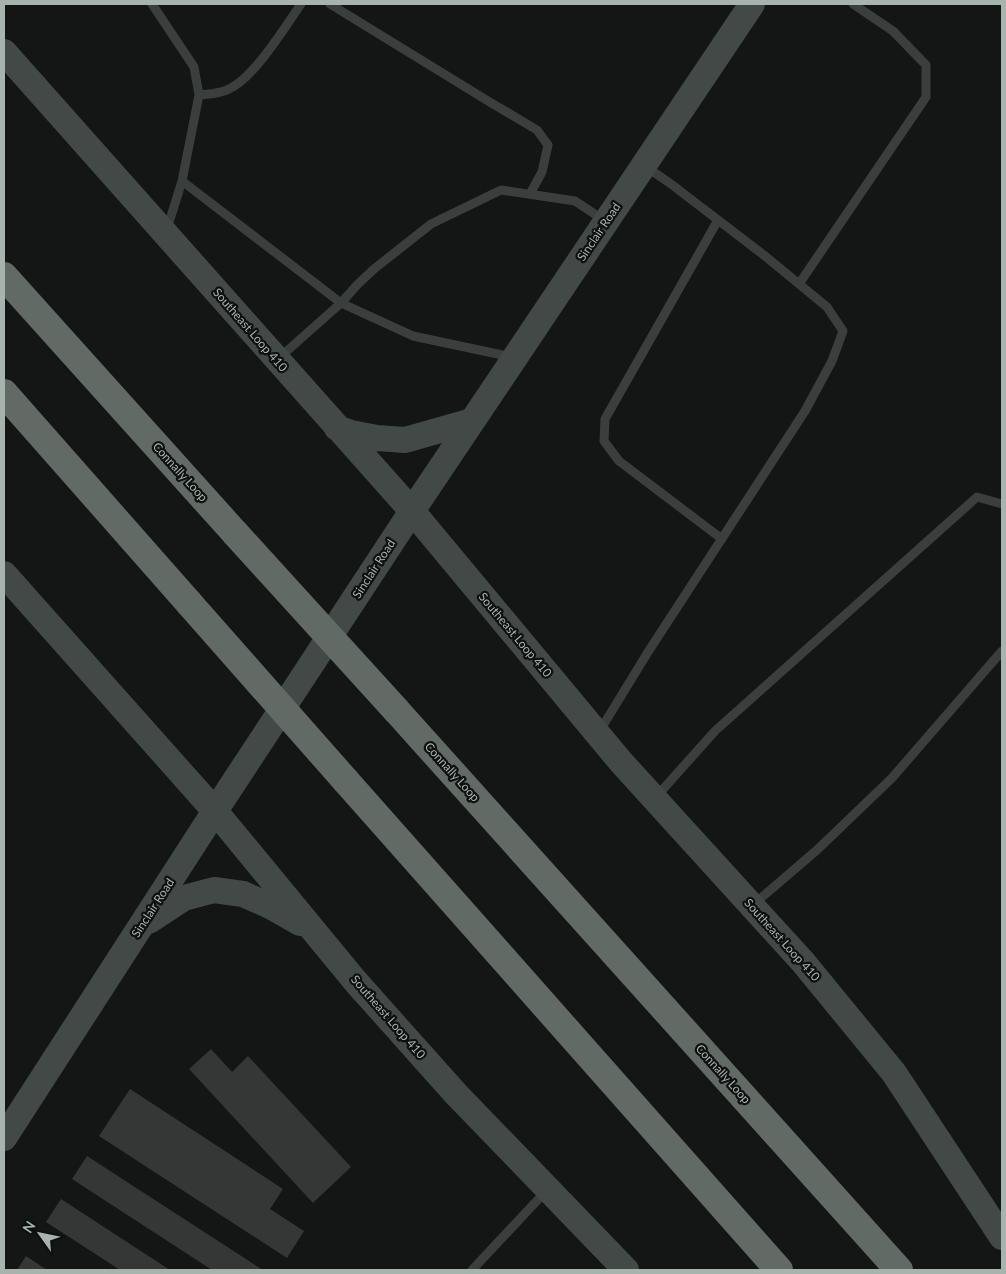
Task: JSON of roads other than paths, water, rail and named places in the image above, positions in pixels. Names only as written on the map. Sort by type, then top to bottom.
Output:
[{"type":"highway","name":"Connally Loop","points":[[4,276],[900,1270]]},
{"type":"highway","points":[[4,392],[779,1270]]},
{"type":"main road","name":"Sinclair Road","points":[[4,1138],[412,511],[752,4]]},
{"type":"main road","name":"Southeast Loop 410","points":[[4,52],[412,511],[597,734],[654,799],[803,962],[894,1073],[1002,1237]]},
{"type":"main road","points":[[337,428],[377,438],[405,440],[472,421]]},
{"type":"main road","name":"Southeast Loop 410","points":[[4,574],[215,811],[356,982],[456,1094],[626,1270]]},
{"type":"main road","points":[[140,927],[184,898],[214,890],[243,894],[270,906],[314,931]]},
{"type":"lane","points":[[152,4],[194,67],[199,95],[182,181],[166,234]]},
{"type":"lane","points":[[199,95],[222,92],[241,82],[271,46],[301,4]]},
{"type":"lane","points":[[330,4],[537,130],[548,144],[542,172],[530,194]]},
{"type":"lane","points":[[799,284],[926,97],[926,65],[893,31],[853,4]]},
{"type":"lane","points":[[597,734],[648,652],[805,411],[832,361],[843,331],[827,307],[765,256],[644,165]]},
{"type":"lane","points":[[182,181],[341,303],[413,336],[515,357]]},
{"type":"lane","points":[[277,360],[341,303],[374,269],[430,224],[501,190],[575,201],[606,222]]},
{"type":"lane","points":[[718,220],[605,419],[604,441],[618,461],[722,539]]},
{"type":"lane","points":[[654,799],[715,731],[977,497],[1002,504]]},
{"type":"lane","points":[[752,905],[817,850],[892,778],[1002,651]]},
{"type":"lane","points":[[472,1270],[548,1189]]}]
